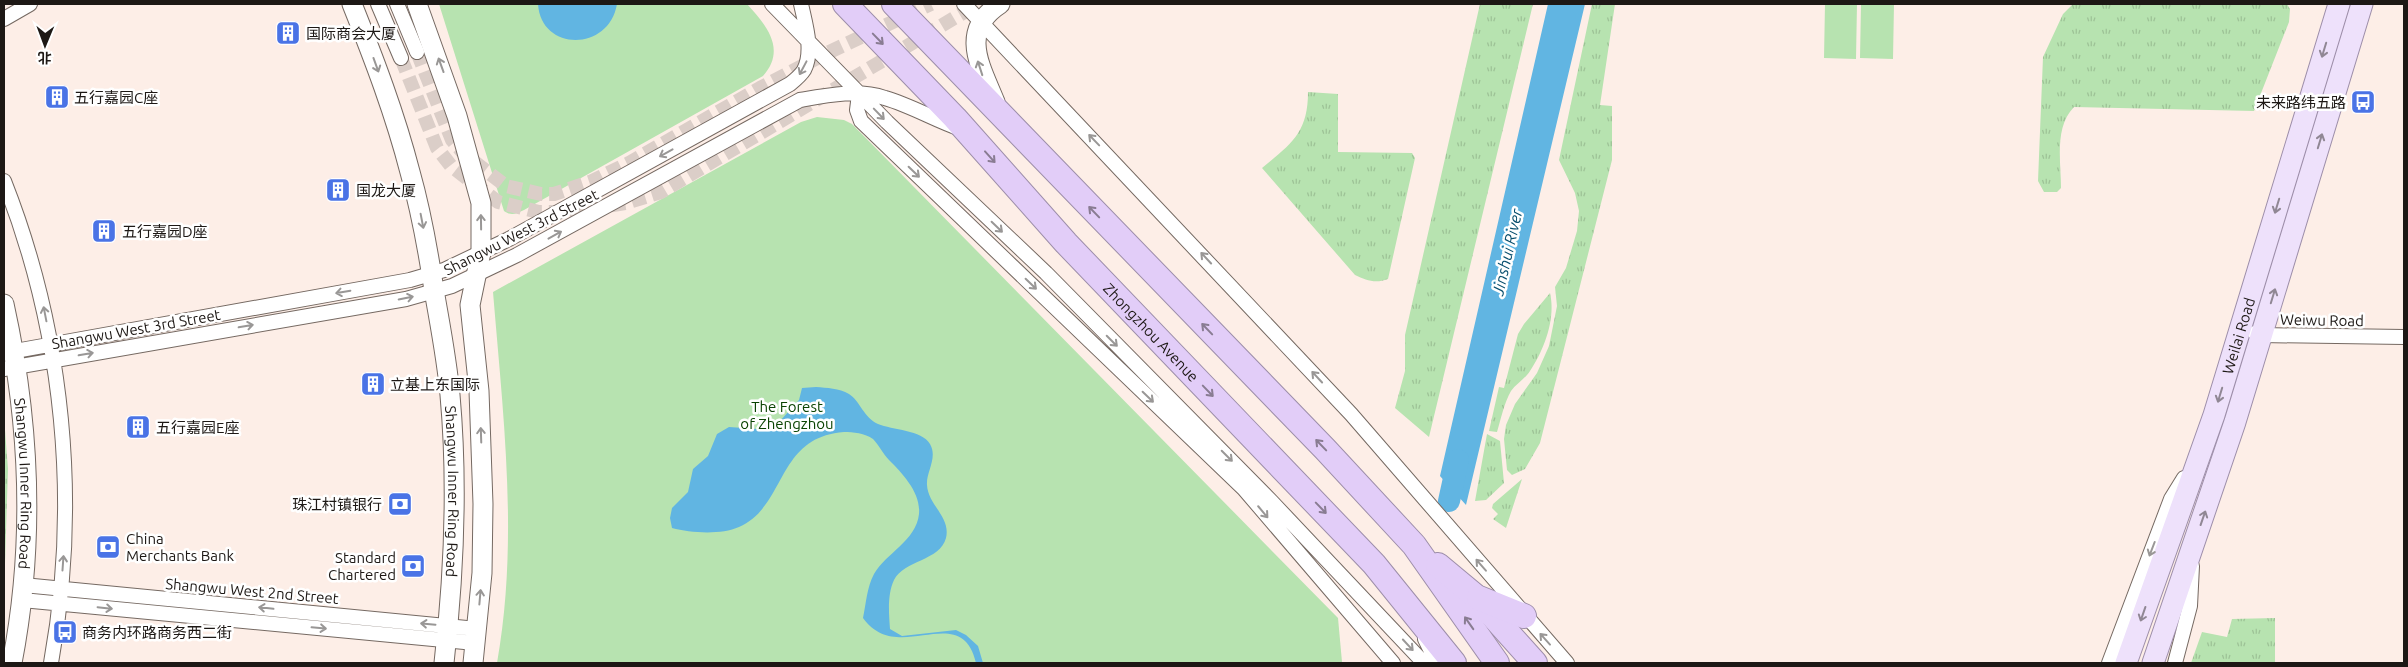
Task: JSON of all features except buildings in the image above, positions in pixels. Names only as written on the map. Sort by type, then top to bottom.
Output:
[{"type":"highway","name":"Zhongzhou Avenue","points":[[844,4],[966,131],[1066,243],[1374,564],[1454,663]]},
{"type":"highway","points":[[894,4],[1325,449],[1414,545],[1474,595],[1535,663]]},
{"type":"highway","points":[[1414,545],[1497,663]]},
{"type":"highway","points":[[1474,595],[1524,616]]},
{"type":"main road","name":"Weilai Road","points":[[2126,663],[2204,442],[2339,4]]},
{"type":"main road","name":"Weilai Road","points":[[2153,663],[2262,335],[2362,4]]},
{"type":"street","points":[[4,19],[30,4]]},
{"type":"street","name":"Shangwu Inner Ring Road","points":[[352,4],[399,134],[422,218],[450,394],[453,571],[444,663]]},
{"type":"street","points":[[378,4],[401,58]]},
{"type":"street","points":[[397,4],[417,52]]},
{"type":"street","name":"Shangwu Inner Ring Road","points":[[417,4],[443,71],[471,159],[481,203],[481,252],[470,305],[482,435],[482,572],[473,663]]},
{"type":"street","points":[[772,4],[859,94],[1046,273],[1271,501],[1424,663]]},
{"type":"street","name":"Shangwu West 3rd Street","points":[[433,283],[444,270],[481,252],[790,84],[804,71],[807,59],[807,40],[801,4]]},
{"type":"street","points":[[964,4],[1351,414],[1566,663]]},
{"type":"street","points":[[999,113],[977,60],[977,40],[982,22],[1000,4]]},
{"type":"street","name":"Shangwu West 3rd Street","points":[[9,360],[52,360],[476,275],[518,255],[800,100],[831,94],[859,94],[884,97],[912,108],[933,120],[966,131]]},
{"type":"street","points":[[859,94],[857,110],[861,121],[1244,489],[1393,663]]},
{"type":"street","points":[[4,181],[34,268],[50,344],[62,426],[65,535],[61,589],[51,663]]},
{"type":"street","name":"Shangwu West 3rd Street","points":[[9,360],[50,344],[410,280],[433,283]]},
{"type":"street","name":"Shangwu Inner Ring Road","points":[[4,304],[9,360],[26,445],[27,534],[22,592],[12,663]]},
{"type":"street","name":"Weiwu Road","points":[[2240,327],[2262,335],[2404,337]]},
{"type":"street","points":[[2109,663],[2171,499],[2204,442]]},
{"type":"street","points":[[2175,663],[2190,606],[2193,546]]},
{"type":"street","name":"Shangwu West 2nd Street","points":[[22,592],[61,589],[476,636]]},
{"type":"street","name":"Shangwu West 2nd Street","points":[[22,592],[59,603],[447,633]]},
{"type":"street","points":[[1408,605],[1437,663]]},
{"type":"green space","points":[[439,4],[747,4],[767,29],[773,47],[773,56],[770,66],[763,76],[524,210],[511,214],[504,211]]},
{"type":"green space","points":[[1480,4],[1533,4],[1429,437],[1395,408],[1405,371],[1405,335]]},
{"type":"green space","points":[[1592,4],[1615,4],[1600,105],[1612,106],[1612,160],[1540,443],[1525,469],[1512,475],[1507,470],[1504,439],[1506,425],[1515,404],[1537,373],[1549,346],[1557,306],[1555,287],[1566,268],[1577,231],[1579,211],[1575,193],[1559,160]]},
{"type":"green space","points":[[1825,4],[1857,4],[1856,59],[1824,58]]},
{"type":"green space","points":[[1861,4],[1894,4],[1893,59],[1860,58]]},
{"type":"green space","points":[[2073,4],[2287,4],[2290,9],[2289,22],[2254,111],[2074,107],[2068,115],[2061,135],[2061,188],[2057,192],[2044,192],[2038,181],[2043,57],[2063,14]]},
{"type":"green space","points":[[1308,92],[1338,94],[1338,152],[1412,153],[1415,158],[1388,279],[1375,281],[1355,275],[1262,168],[1289,144],[1301,128],[1305,118]]},
{"type":"green space","name":"The Forest of Zhengzhou","points":[[817,117],[844,120],[852,124],[1338,618],[1342,662],[1347,663],[497,663],[504,617],[508,524],[504,431],[493,292],[801,122]]},
{"type":"green space","points":[[1550,293],[1550,324],[1540,354],[1528,374],[1511,391],[1497,432],[1489,431],[1499,387],[1504,388],[1518,334]]},
{"type":"green space","points":[[4,417],[8,469],[4,595]]},
{"type":"green space","points":[[1487,434],[1500,441],[1504,483],[1486,500],[1475,501]]},
{"type":"green space","points":[[1522,479],[1506,528],[1493,519],[1498,514],[1492,508],[1493,504]]},
{"type":"green space","points":[[2275,618],[2275,663],[2191,663],[2202,632],[2227,637],[2232,619]]},
{"type":"water","points":[[538,4],[617,4],[611,20],[602,31],[589,38],[576,40],[562,38],[550,31],[542,20]]},
{"type":"water","points":[[1548,4],[1585,4],[1466,505],[1440,476]]},
{"type":"water","points":[[802,388],[833,389],[849,394],[873,421],[884,426],[914,433],[926,439],[930,444],[933,454],[927,480],[928,492],[945,524],[946,538],[937,551],[906,568],[894,580],[889,598],[890,629],[902,636],[956,630],[966,635],[978,646],[983,663],[976,663],[968,645],[957,636],[943,634],[893,637],[877,631],[863,618],[868,590],[874,574],[879,566],[907,539],[917,523],[919,514],[917,499],[910,484],[875,441],[866,435],[844,432],[822,437],[806,446],[794,459],[766,504],[755,517],[739,527],[732,530],[706,532],[672,528],[670,518],[672,508],[688,492],[693,469],[708,456],[717,434],[729,427],[758,429],[780,421],[799,400]]},
{"type":"waterway","name":"Jinshui River","points":[[1449,501],[1458,460]]},
{"type":"tunnel","points":[[417,52],[452,140],[464,154],[506,186],[541,194],[554,194],[590,182],[629,163],[760,88],[825,54],[931,4]]},
{"type":"tunnel","points":[[401,58],[437,148],[451,166],[498,202],[539,212],[571,212],[626,203],[661,192],[978,4]]},
{"type":"place","name":"国际商会大厦","points":[[288,33]]},
{"type":"place","name":"五行嘉园C座","points":[[57,97]]},
{"type":"place","name":"未来路纬五路","points":[[2363,102]]},
{"type":"place","name":"国龙大厦","points":[[338,190]]},
{"type":"place","name":"五行嘉园D座","points":[[104,231]]},
{"type":"place","name":"立基上东国际","points":[[373,384]]},
{"type":"place","name":"五行嘉园E座","points":[[138,427]]},
{"type":"place","name":"珠江村镇银行","points":[[400,504]]},
{"type":"place","name":"China Merchants Bank","points":[[108,547]]},
{"type":"place","name":"Standard Chartered","points":[[413,566]]},
{"type":"place","name":"商务内环路商务西二街","points":[[65,632]]}]
